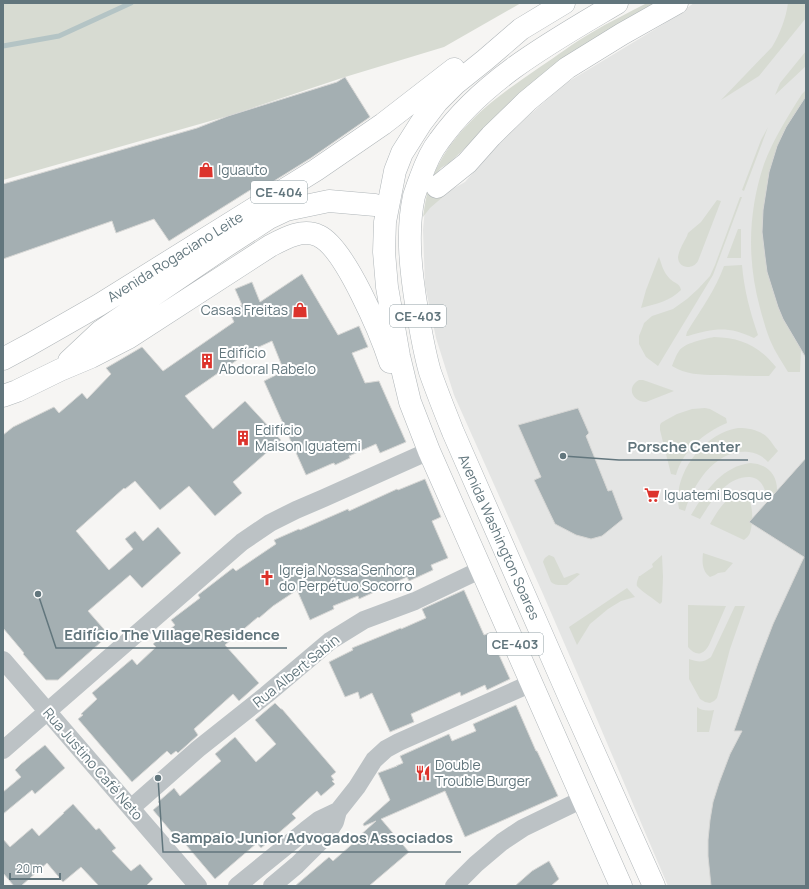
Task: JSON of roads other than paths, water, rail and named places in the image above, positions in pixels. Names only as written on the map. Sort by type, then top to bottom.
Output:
[{"type":"main road","name":"CE-404","points":[[380,213],[402,153],[421,123],[437,102],[455,84],[521,29],[564,3]]},
{"type":"main road","name":"Avenida Washington Soares","points":[[617,3],[542,47],[494,83],[464,110],[438,141],[426,163],[414,196],[410,228],[410,257],[413,288],[422,343],[430,372],[453,432],[654,886]]},
{"type":"main road","points":[[437,187],[467,163],[491,136],[527,101],[568,68],[622,34],[677,3]]},
{"type":"main road","name":"Avenida Rogaciano Leite","points":[[3,359],[99,305],[316,170],[383,124],[479,49],[521,29]]},
{"type":"main road","points":[[60,370],[101,331],[269,218],[286,210],[329,201],[380,213]]},
{"type":"main road","name":"Avenida Washington Soares","points":[[380,213],[387,287],[399,356],[410,402],[429,451],[621,886]]},
{"type":"main road","points":[[3,396],[91,357],[128,338],[270,246],[293,236],[306,233],[319,235],[328,242],[343,261],[369,311],[401,390],[410,402]]},
{"type":"street","points":[[3,750],[242,542],[270,523],[296,510],[429,451]]},
{"type":"street","name":"Rua Albert Sabin","points":[[131,808],[198,749],[266,695],[330,641],[364,620],[414,600],[482,569]]},
{"type":"street","name":"Rua Justino Café Neto","points":[[3,660],[198,886]]},
{"type":"street","points":[[272,886],[297,865],[322,840],[335,822],[338,811],[357,787],[374,760],[386,749],[532,683]]},
{"type":"street","points":[[454,886],[476,864],[502,842],[524,828],[583,799]]},
{"type":"street","points":[[237,886],[319,820],[338,811]]},
{"type":"waterway","points":[[3,46],[59,36],[131,3]]},
{"type":"place","name":"Iguauto","points":[[206,170]]},
{"type":"place","name":"Casas Freitas","points":[[300,310]]},
{"type":"place","name":"Edifício Abdoral Rabelo","points":[[207,361]]},
{"type":"place","name":"Edifício Maison Iguatemi","points":[[243,438]]},
{"type":"place","name":"Porsche Center","points":[[563,456]]},
{"type":"place","name":"Iguatemi Bosque","points":[[652,495]]},
{"type":"place","name":"Igreja Nossa Senhora do Perpétuo Socorro","points":[[267,578]]},
{"type":"place","name":"Edifício The Village Residence","points":[[38,594]]},
{"type":"place","name":"Double Trouble Burger","points":[[423,773]]},
{"type":"place","name":"Sampaio Junior Advogados Associados","points":[[158,778]]}]
